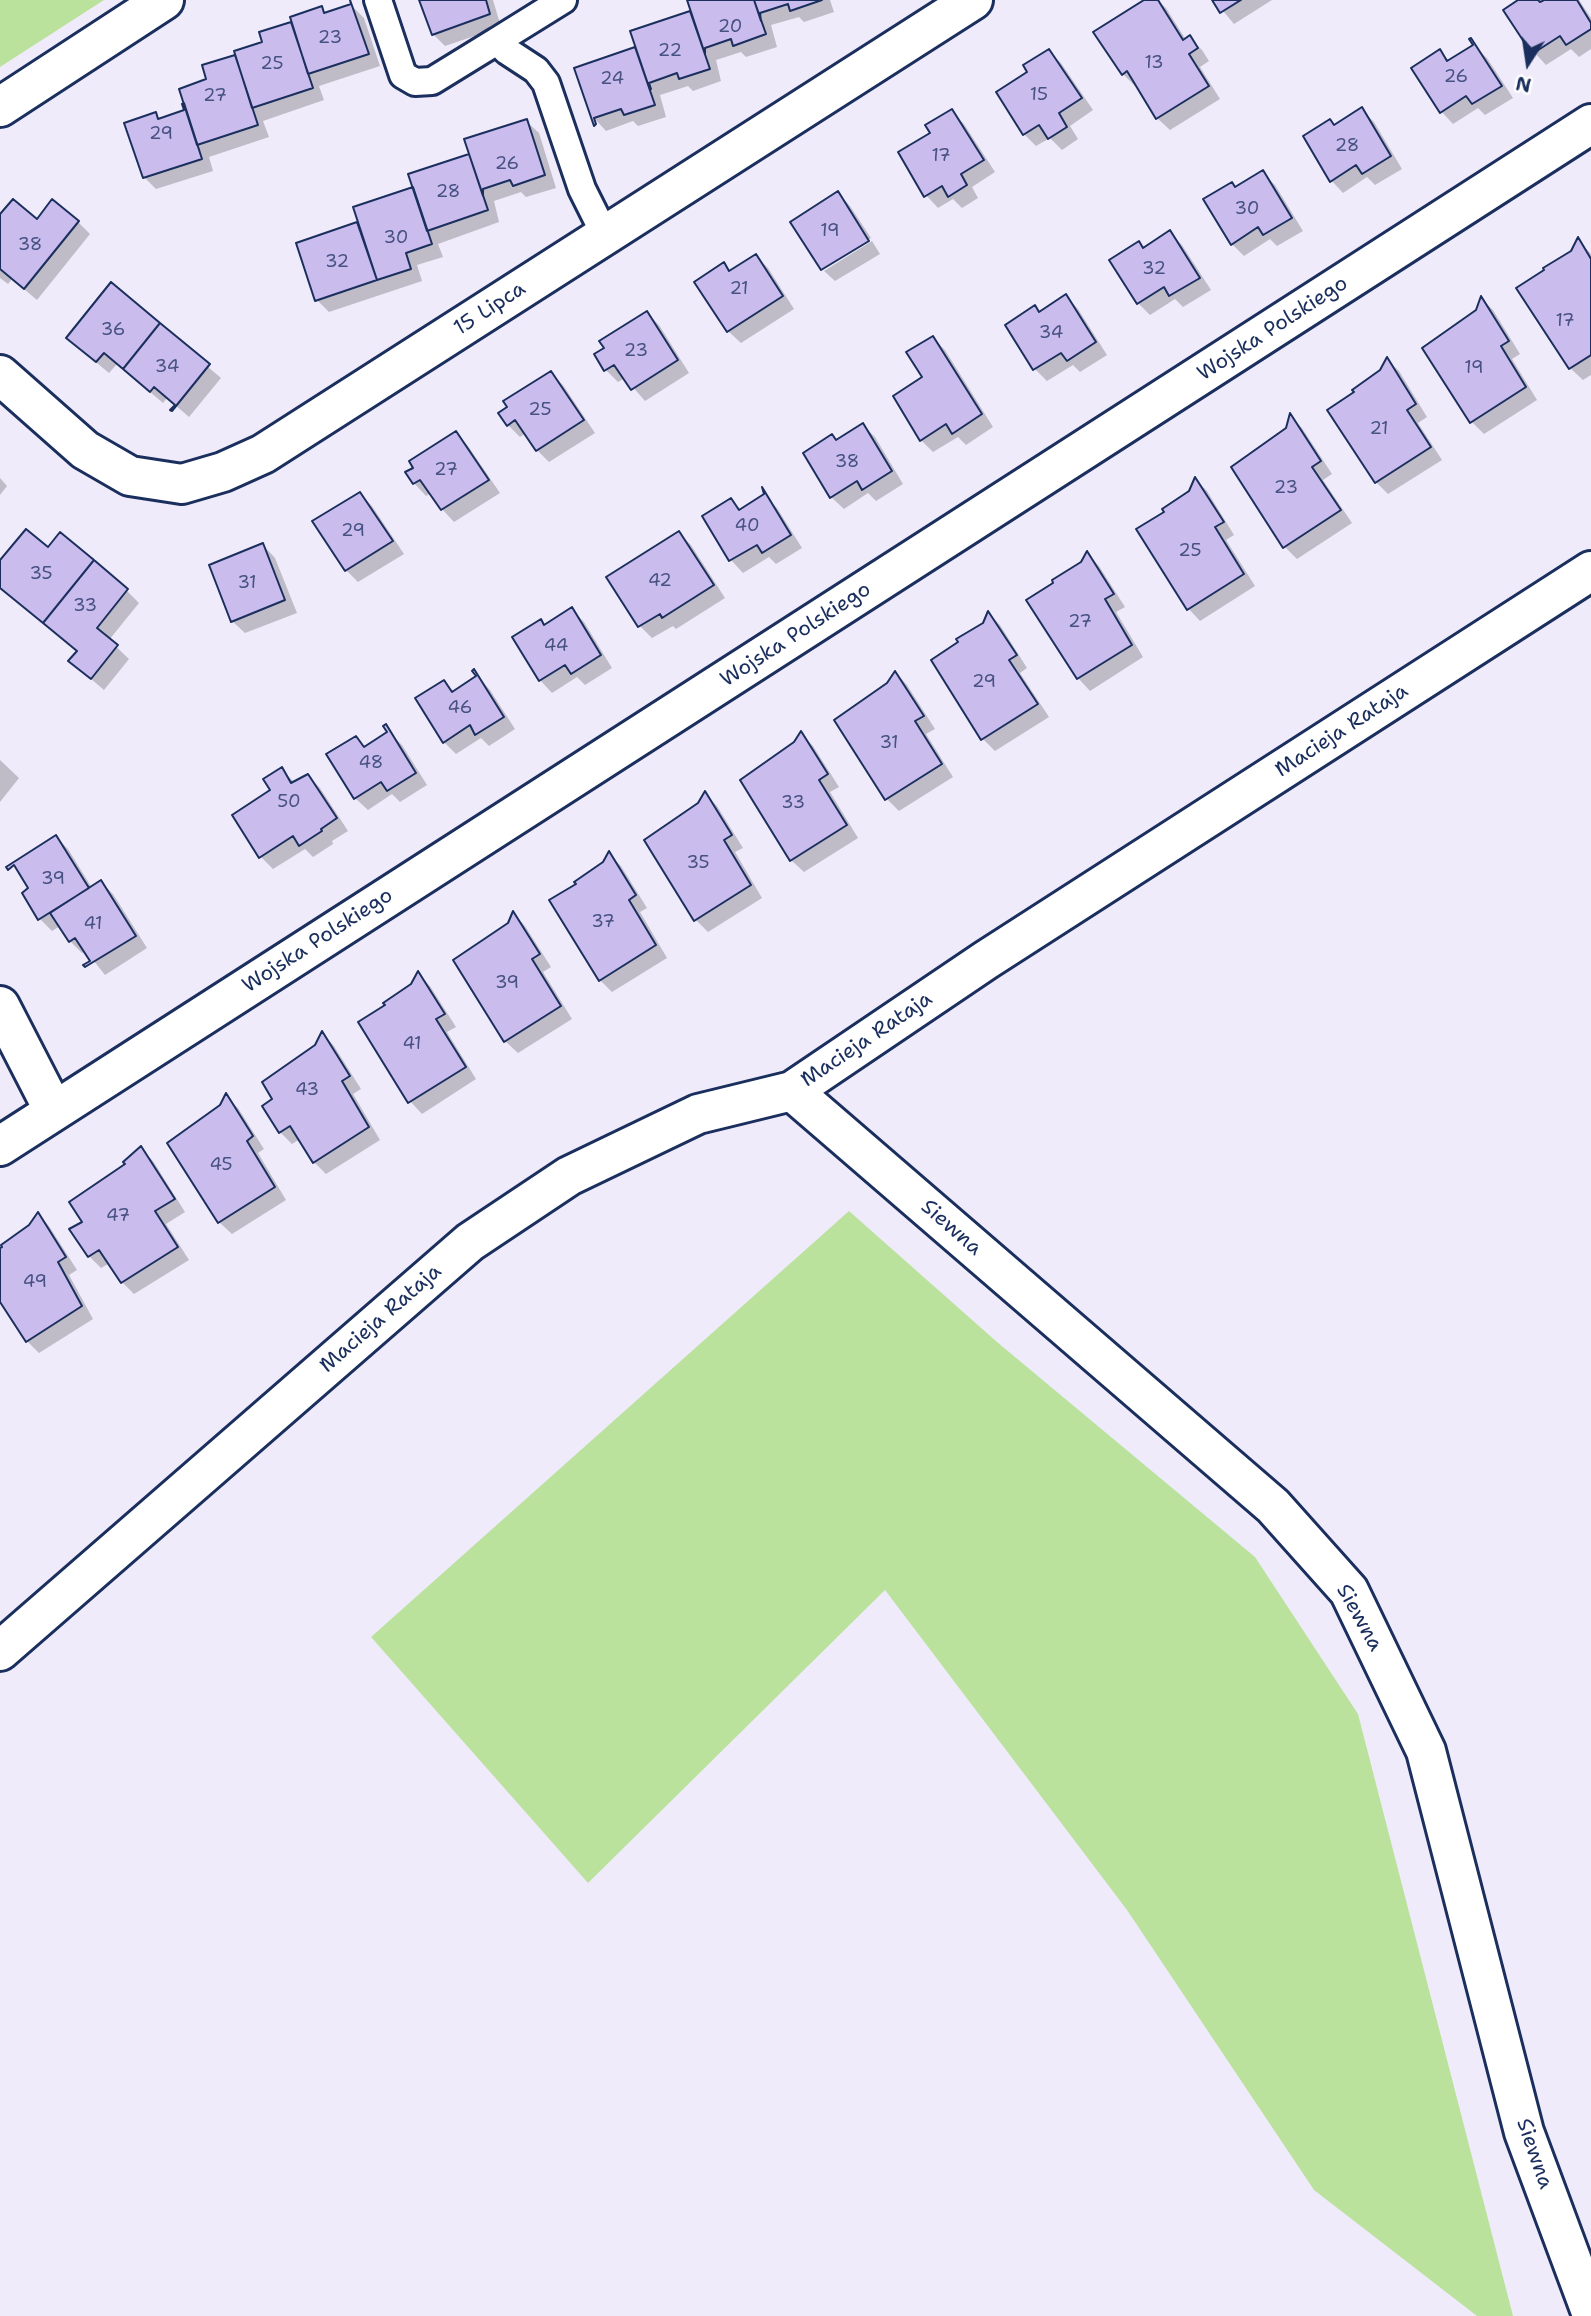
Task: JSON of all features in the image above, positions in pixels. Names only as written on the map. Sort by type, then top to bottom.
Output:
[{"type":"street","points":[[0,107],[164,0]]},
{"type":"street","name":"15 Lipca","points":[[0,375],[85,450],[130,476],[181,484],[223,472],[263,454],[973,0]]},
{"type":"street","name":"Wojska Polskiego","points":[[0,1146],[1591,124]]},
{"type":"street","name":"Macieja Rataja","points":[[0,1651],[470,1242],[569,1176],[698,1114],[792,1091],[998,953],[1591,571]]},
{"type":"street","points":[[0,1006],[54,1111]]},
{"type":"street","name":"Siewna","points":[[792,1091],[1273,1506],[1349,1591],[1426,1751],[1524,2132],[1591,2312]]},
{"type":"lane","points":[[378,0],[403,75],[415,82],[432,81],[563,0]]},
{"type":"lane","points":[[497,41],[536,70],[547,83],[582,189],[605,236]]},
{"type":"green space","points":[[0,0],[104,0],[0,67]]},
{"type":"green space","points":[[849,1211],[997,1342],[1255,1557],[1358,1714],[1513,2316],[1477,2316],[1314,2190],[1127,1910],[885,1590],[588,1883],[371,1637]]},
{"type":"building","points":[[350,0],[369,54],[308,74],[290,17],[322,6],[324,13],[351,4]]},
{"type":"building","points":[[419,0],[486,0],[490,14],[432,35]]},
{"type":"building","points":[[687,0],[754,0],[766,34],[733,46],[731,39],[705,48],[705,54]]},
{"type":"building","points":[[754,0],[822,0],[790,11],[788,4],[760,13],[761,21]]},
{"type":"building","points":[[1144,0],[1158,0],[1183,40],[1190,35],[1198,48],[1189,54],[1209,86],[1156,119],[1127,71],[1122,75],[1093,32]]},
{"type":"building","points":[[1212,0],[1241,0],[1220,13]]},
{"type":"building","points":[[1518,0],[1577,0],[1591,23],[1591,29],[1566,45],[1560,36],[1532,54],[1503,10]]},
{"type":"building","points":[[690,11],[710,69],[679,79],[677,73],[649,83],[650,90],[630,31]]},
{"type":"building","points":[[291,22],[313,88],[252,108],[234,51],[262,42],[259,32]]},
{"type":"building","points":[[1471,38],[1502,86],[1472,104],[1466,96],[1440,113],[1411,68],[1440,49],[1447,61],[1473,45],[1469,39]]},
{"type":"building","points":[[635,47],[655,105],[624,115],[621,109],[594,118],[594,126],[574,68]]},
{"type":"building","points":[[1049,49],[1082,98],[1059,113],[1067,127],[1048,139],[1039,125],[1023,135],[996,92],[1027,72],[1023,65]]},
{"type":"building","points":[[235,55],[258,125],[197,145],[179,89],[206,79],[202,65]]},
{"type":"building","points":[[184,103],[202,159],[143,178],[124,123],[156,112],[158,119],[184,110]]},
{"type":"building","points":[[1362,107],[1391,156],[1362,174],[1356,165],[1330,182],[1303,136],[1330,119],[1334,125]]},
{"type":"building","points":[[952,109],[984,160],[961,174],[967,185],[948,197],[942,186],[924,197],[898,152],[930,133],[925,125]]},
{"type":"building","points":[[527,119],[545,175],[513,186],[510,180],[483,189],[483,196],[464,139]]},
{"type":"building","points":[[469,154],[488,210],[427,231],[408,174]]},
{"type":"building","points":[[1263,170],[1292,218],[1263,235],[1258,227],[1231,245],[1203,199],[1232,182],[1235,187]]},
{"type":"building","points":[[413,187],[432,244],[406,253],[411,269],[377,280],[353,207]]},
{"type":"building","points":[[838,191],[869,241],[821,270],[790,222]]},
{"type":"building","points":[[13,199],[37,219],[52,199],[79,221],[24,289],[0,269],[0,214]]},
{"type":"building","points":[[357,222],[377,280],[315,301],[296,243]]},
{"type":"building","points":[[1170,230],[1200,278],[1169,296],[1164,287],[1137,304],[1109,260],[1139,241],[1143,248]]},
{"type":"building","points":[[1578,237],[1591,259],[1591,355],[1569,369],[1516,288],[1571,251]]},
{"type":"building","points":[[756,254],[783,296],[727,332],[694,282],[724,262],[729,271]]},
{"type":"building","points":[[111,282],[160,323],[123,369],[104,353],[96,362],[66,338]]},
{"type":"building","points":[[1066,294],[1096,342],[1067,361],[1061,353],[1033,370],[1005,325],[1035,305],[1039,312]]},
{"type":"building","points":[[1481,296],[1509,341],[1501,346],[1526,387],[1470,423],[1422,348],[1476,310]]},
{"type":"building","points":[[647,311],[678,360],[631,390],[614,365],[604,371],[594,354],[604,348],[599,341]]},
{"type":"building","points":[[160,323],[210,364],[172,411],[170,410],[175,405],[154,387],[150,392],[123,369]]},
{"type":"building","points":[[933,336],[982,414],[952,434],[946,424],[920,441],[893,396],[922,377],[906,352]]},
{"type":"building","points":[[1387,357],[1416,404],[1407,410],[1431,447],[1375,483],[1327,410],[1380,370]]},
{"type":"building","points":[[551,371],[584,420],[536,451],[515,420],[507,426],[498,413],[507,407],[503,401]]},
{"type":"building","points":[[1290,413],[1321,461],[1312,467],[1341,510],[1283,548],[1231,467],[1286,428]]},
{"type":"building","points":[[863,423],[892,471],[862,490],[857,481],[830,498],[803,453],[832,434],[836,440]]},
{"type":"building","points":[[456,431],[489,480],[441,510],[420,480],[413,484],[405,472],[413,468],[409,461]]},
{"type":"building","points":[[1195,477],[1224,522],[1215,527],[1244,574],[1187,610],[1136,529],[1164,512],[1162,509],[1189,491]]},
{"type":"building","points":[[762,487],[791,535],[762,553],[757,545],[729,561],[702,516],[731,498],[739,510],[764,494]]},
{"type":"building","points":[[360,492],[393,541],[345,571],[312,521]]},
{"type":"building","points":[[26,529],[48,547],[60,532],[94,560],[43,623],[0,588],[0,560]]},
{"type":"building","points":[[679,531],[714,585],[662,618],[660,614],[638,627],[606,577]]},
{"type":"building","points":[[263,543],[285,600],[231,622],[209,565]]},
{"type":"building","points":[[1087,551],[1114,594],[1105,599],[1132,645],[1077,679],[1026,600],[1081,562]]},
{"type":"building","points":[[94,560],[128,589],[97,628],[118,645],[91,679],[68,661],[77,651],[43,623]]},
{"type":"building","points":[[572,607],[601,655],[571,674],[565,665],[539,681],[512,637],[541,619],[544,625]]},
{"type":"building","points":[[988,611],[1017,655],[1009,660],[1038,704],[981,740],[931,660],[958,642],[956,639],[983,623]]},
{"type":"building","points":[[474,669],[504,717],[475,735],[470,725],[443,743],[415,698],[444,680],[452,692],[476,676],[472,671]]},
{"type":"building","points":[[895,671],[924,716],[915,721],[942,764],[885,800],[834,720],[887,683]]},
{"type":"building","points":[[386,724],[416,773],[387,791],[381,782],[354,799],[326,754],[356,736],[364,747],[387,732],[383,726]]},
{"type":"building","points":[[801,731],[828,774],[819,780],[847,825],[790,861],[740,780],[794,742]]},
{"type":"building","points":[[282,767],[291,783],[308,774],[337,818],[299,846],[293,836],[259,858],[232,815],[270,790],[263,779]]},
{"type":"building","points":[[705,791],[732,835],[724,840],[751,885],[694,921],[644,840],[698,803]]},
{"type":"building","points":[[56,835],[89,888],[38,920],[22,893],[28,888],[14,865],[8,870],[6,867]]},
{"type":"building","points":[[609,851],[636,895],[629,900],[656,945],[599,981],[549,900],[576,884],[574,882],[603,862]]},
{"type":"building","points":[[101,880],[136,936],[85,967],[83,965],[90,961],[75,938],[69,942],[50,913]]},
{"type":"building","points":[[513,911],[540,954],[532,959],[561,1006],[504,1042],[453,960],[508,923]]},
{"type":"building","points":[[418,971],[445,1014],[436,1019],[466,1067],[408,1103],[358,1022],[411,984]]},
{"type":"building","points":[[322,1031],[350,1076],[342,1081],[369,1127],[313,1163],[290,1126],[279,1133],[262,1106],[272,1099],[262,1082],[315,1045]]},
{"type":"building","points":[[226,1093],[253,1136],[247,1141],[275,1187],[218,1223],[167,1143],[220,1105]]},
{"type":"building","points":[[141,1146],[175,1199],[155,1211],[178,1247],[121,1283],[99,1250],[88,1257],[69,1229],[82,1222],[69,1202],[125,1164],[123,1162]]},
{"type":"building","points":[[38,1212],[66,1257],[58,1262],[82,1306],[26,1342],[0,1302],[0,1248],[29,1225]]}]
